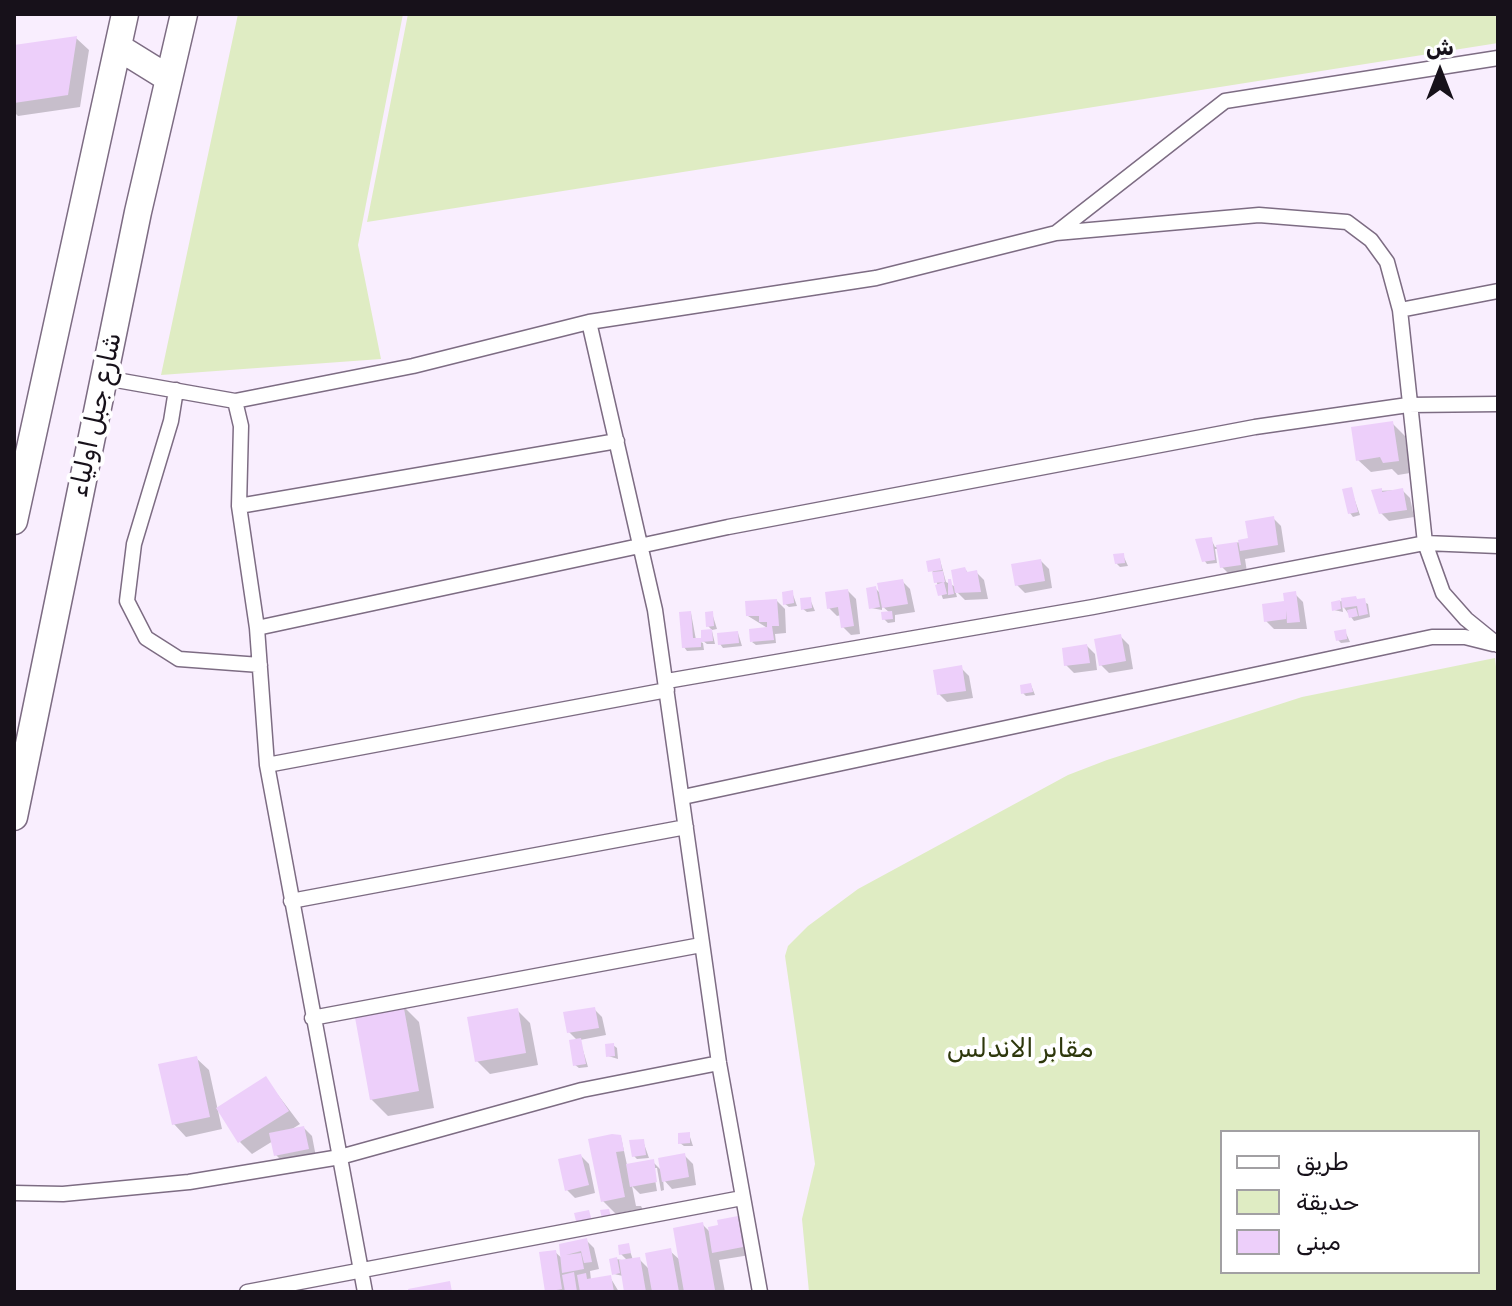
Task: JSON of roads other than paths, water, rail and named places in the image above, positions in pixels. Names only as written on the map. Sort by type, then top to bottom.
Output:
[{"type":"highway","points":[[14,521],[19,480],[125,14]]},
{"type":"highway","name":"شارع جبل اولياء","points":[[14,817],[184,14]]},
{"type":"highway","points":[[118,47],[168,78]]},
{"type":"street","points":[[1056,233],[1225,101],[1498,58]]},
{"type":"street","points":[[105,378],[235,401],[413,366],[589,322],[876,278],[1056,233],[1259,215],[1347,222],[1371,240],[1387,262],[1400,310],[1425,543],[1443,593],[1466,619],[1498,645]]},
{"type":"street","points":[[1400,310],[1498,291]]},
{"type":"street","points":[[589,322],[597,372],[642,545],[667,685],[719,1063],[760,1292]]},
{"type":"street","points":[[176,390],[132,554],[127,601],[146,638],[179,659],[260,665]]},
{"type":"street","points":[[235,401],[241,426],[239,506],[257,628],[267,765],[365,1292]]},
{"type":"street","points":[[257,628],[642,545],[1255,427],[1408,405],[1498,404]]},
{"type":"street","points":[[239,506],[617,441]]},
{"type":"street","points":[[267,765],[667,685],[1425,543],[1498,546]]},
{"type":"street","points":[[683,797],[1432,637],[1465,637],[1498,645]]},
{"type":"street","points":[[291,901],[686,827]]},
{"type":"street","points":[[312,1018],[701,945]]},
{"type":"street","points":[[14,1193],[63,1194],[189,1182],[340,1157],[582,1090],[719,1063]]},
{"type":"street","points":[[247,1292],[742,1198]]},
{"type":"park label","name":"مقابر الاندلس","points":[[1020,1049]]}]
